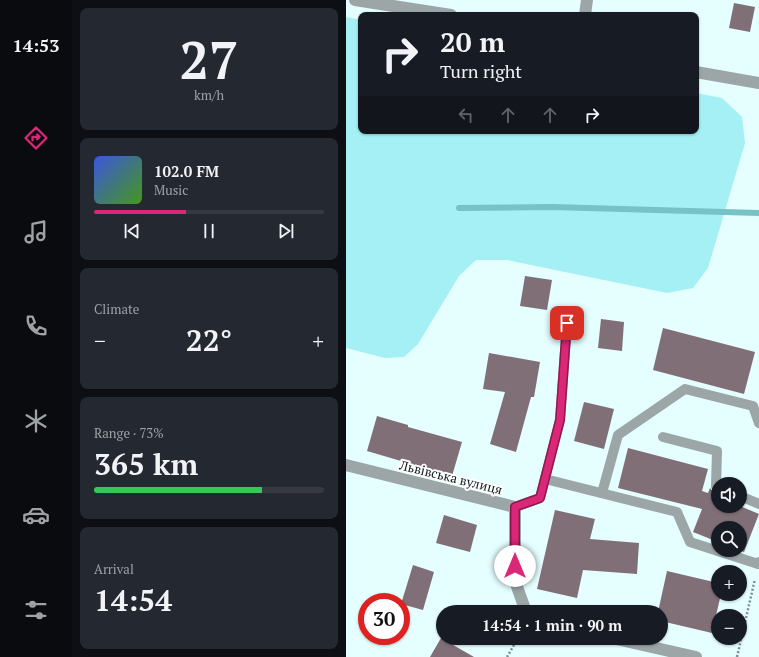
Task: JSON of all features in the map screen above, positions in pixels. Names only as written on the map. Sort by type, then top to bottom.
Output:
[{"type":"street","points":[[355,0],[432,12]]},
{"type":"street","points":[[585,12],[587,0]]},
{"type":"street","points":[[699,73],[759,83]]},
{"type":"street","name":"Львівська вулиця","points":[[346,465],[515,507],[515,581],[524,605]]},
{"type":"street","points":[[643,645],[696,657]]},
{"type":"lane","points":[[515,507],[540,498],[560,420],[567,323]]},
{"type":"lane","points":[[602,493],[618,435],[685,389],[753,406],[759,423]]},
{"type":"lane","points":[[663,437],[717,451],[716,477]]},
{"type":"lane","points":[[545,479],[677,512],[690,542],[758,564],[759,562]]},
{"type":"lane","points":[[747,499],[759,504]]},
{"type":"path","points":[[737,657],[752,591]]},
{"type":"path","points":[[507,657],[514,645]]},
{"type":"shaded area","points":[[346,17],[358,19],[358,134],[699,134],[699,94],[722,98],[742,117],[745,143],[708,268],[693,288],[667,293],[507,260],[476,260],[459,276],[418,344],[404,357],[385,358],[346,348]]},
{"type":"building","points":[[734,3],[755,7],[750,32],[729,28]]},
{"type":"building","points":[[525,276],[552,280],[547,310],[520,306]]},
{"type":"building","points":[[601,319],[624,322],[622,351],[598,348]]},
{"type":"building","points":[[663,328],[755,352],[744,394],[653,370]]},
{"type":"building","points":[[489,353],[540,362],[534,397],[531,397],[516,452],[490,444],[505,392],[483,389]]},
{"type":"building","points":[[584,402],[614,409],[604,449],[574,441]]},
{"type":"building","points":[[377,416],[408,425],[408,427],[462,442],[452,476],[367,451]]},
{"type":"building","points":[[628,448],[708,469],[702,491],[708,493],[710,488],[711,489],[711,513],[747,513],[747,509],[759,514],[747,544],[747,521],[711,521],[711,539],[693,532],[702,509],[618,488]]},
{"type":"building","points":[[555,510],[595,519],[590,539],[639,543],[637,574],[583,570],[577,598],[537,589]]},
{"type":"building","points":[[444,515],[477,525],[470,552],[436,543]]},
{"type":"building","points":[[413,565],[434,572],[423,610],[410,606],[410,593],[404,593]]},
{"type":"building","points":[[667,571],[711,581],[711,601],[719,601],[718,609],[711,609],[711,633],[668,623],[668,605],[660,605]]},
{"type":"building","points":[[437,645],[453,645],[474,657],[430,657]]},
{"type":"waterway","points":[[459,208],[553,207],[759,213]]},
{"type":"route","points":[[515,566],[515,507],[540,498],[560,420],[567,323]]}]
